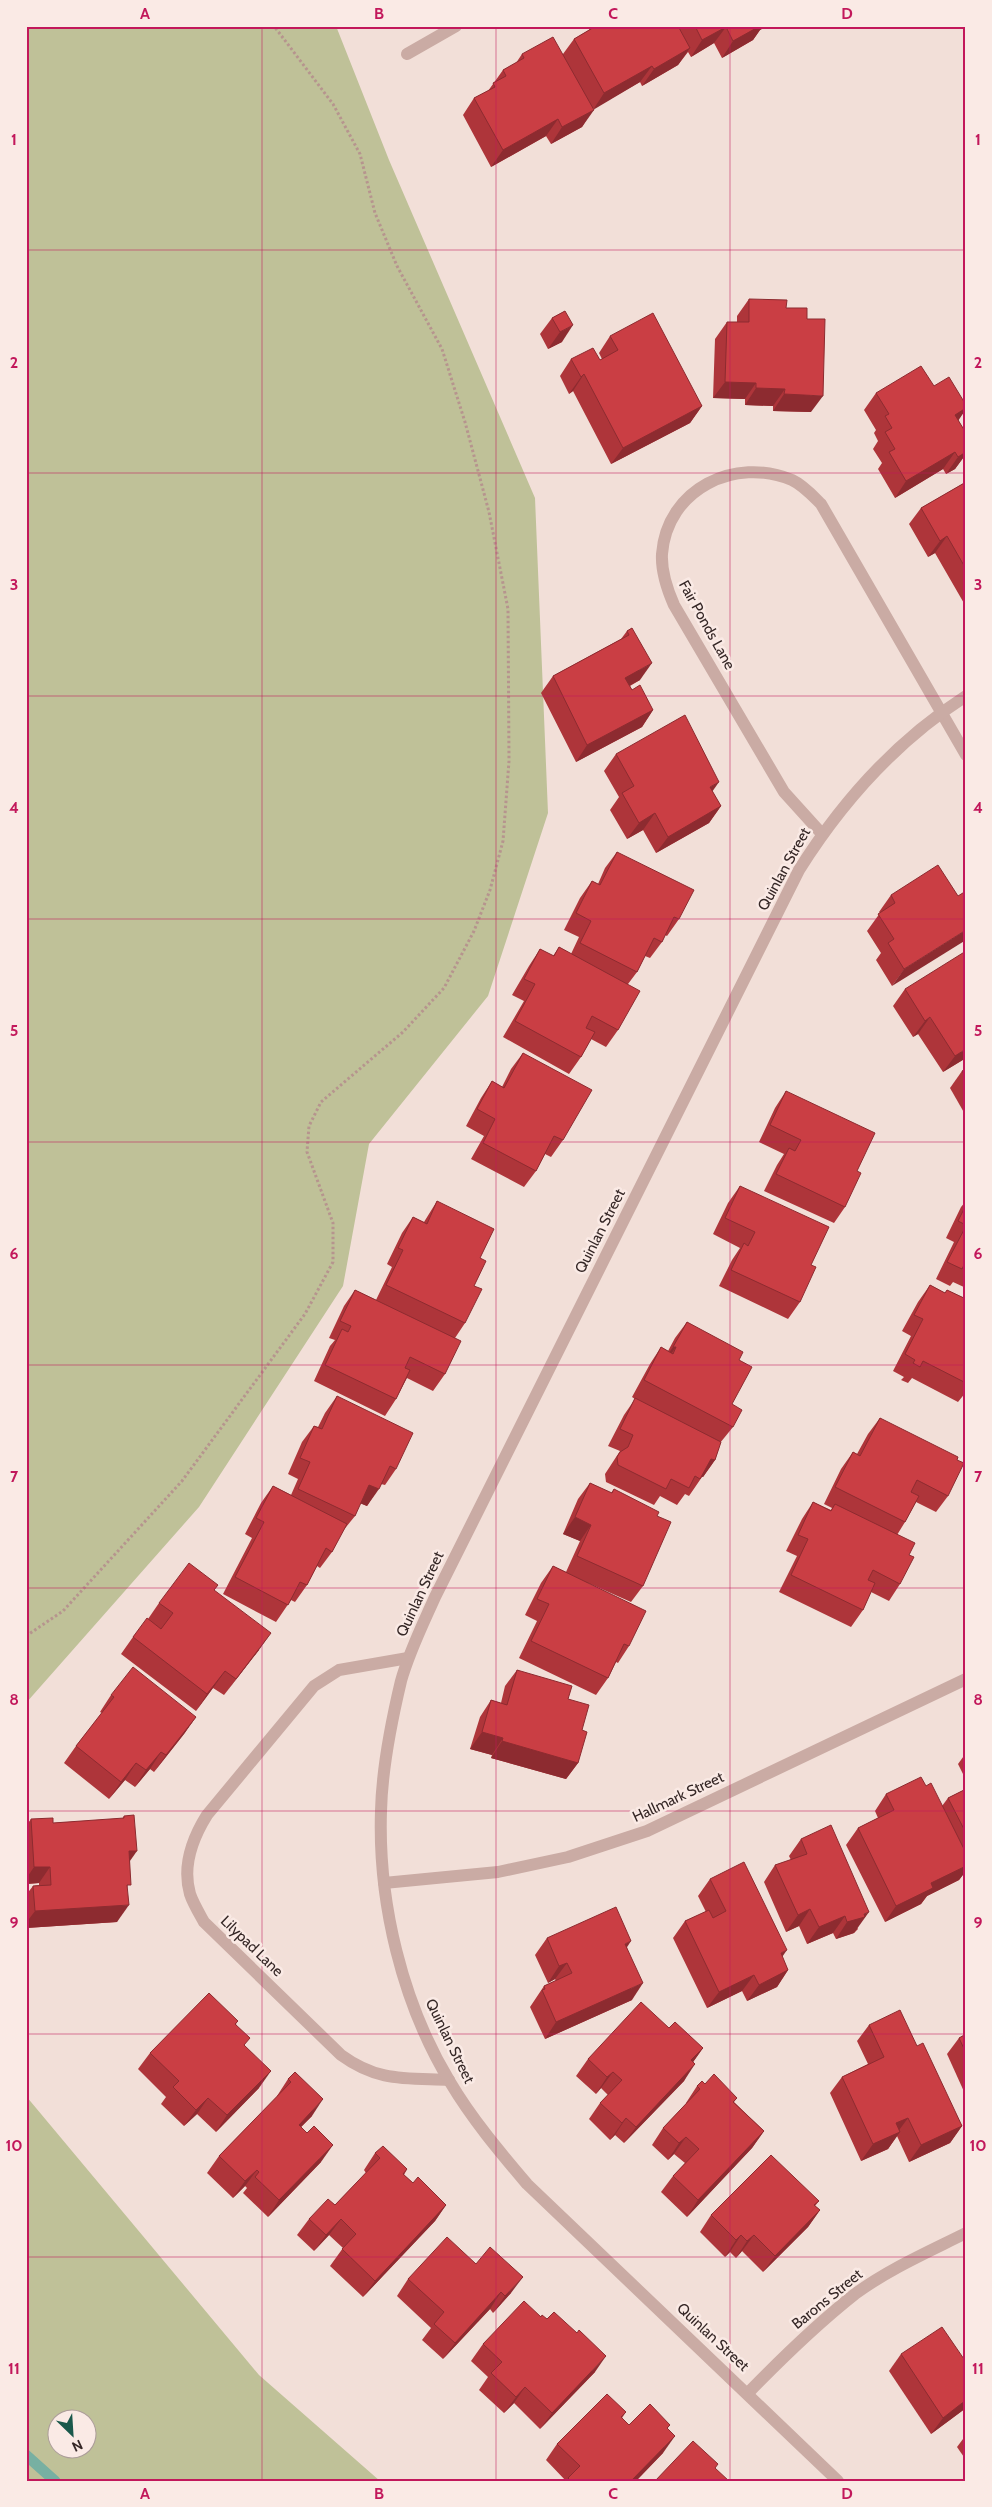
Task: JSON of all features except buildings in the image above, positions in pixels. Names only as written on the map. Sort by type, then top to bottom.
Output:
[{"type":"street","points":[[407,54],[456,26]]},
{"type":"street","name":"Fair Ponds Lane","points":[[822,834],[784,792],[674,605],[666,586],[662,554],[669,525],[684,501],[708,482],[735,472],[764,471],[792,480],[802,486],[821,504],[966,755]]},
{"type":"street","name":"Quinlan Street","points":[[838,2481],[527,2184],[481,2129],[449,2080],[419,2021],[402,1970],[384,1883],[381,1811],[388,1740],[408,1658],[435,1596],[799,870],[822,834],[862,783],[907,740],[941,712],[966,696]]},
{"type":"street","name":"Lilypad Lane","points":[[408,1658],[338,1670],[314,1686],[207,1815],[194,1835],[187,1865],[190,1894],[204,1922],[341,2054],[358,2068],[384,2077],[449,2080]]},
{"type":"street","name":"Hallmark Street","points":[[384,1883],[498,1872],[568,1857],[647,1831],[966,1679]]},
{"type":"street","name":"Barons Street","points":[[748,2393],[784,2356],[856,2294],[901,2265],[966,2233]]},
{"type":"path","points":[[26,1636],[63,1611],[182,1481],[305,1314],[333,1262],[334,1223],[307,1152],[309,1126],[321,1102],[403,1032],[444,988],[474,931],[490,890],[503,841],[509,761],[508,609],[489,512],[464,422],[442,349],[396,266],[374,213],[360,154],[333,104],[274,26]]},
{"type":"green space","points":[[26,26],[336,26],[389,160],[535,498],[548,813],[488,996],[369,1144],[343,1286],[199,1507],[26,1703]]},
{"type":"green space","points":[[26,2096],[259,2375],[380,2481],[26,2481]]},
{"type":"waterway","points":[[26,2455],[55,2481]]}]
